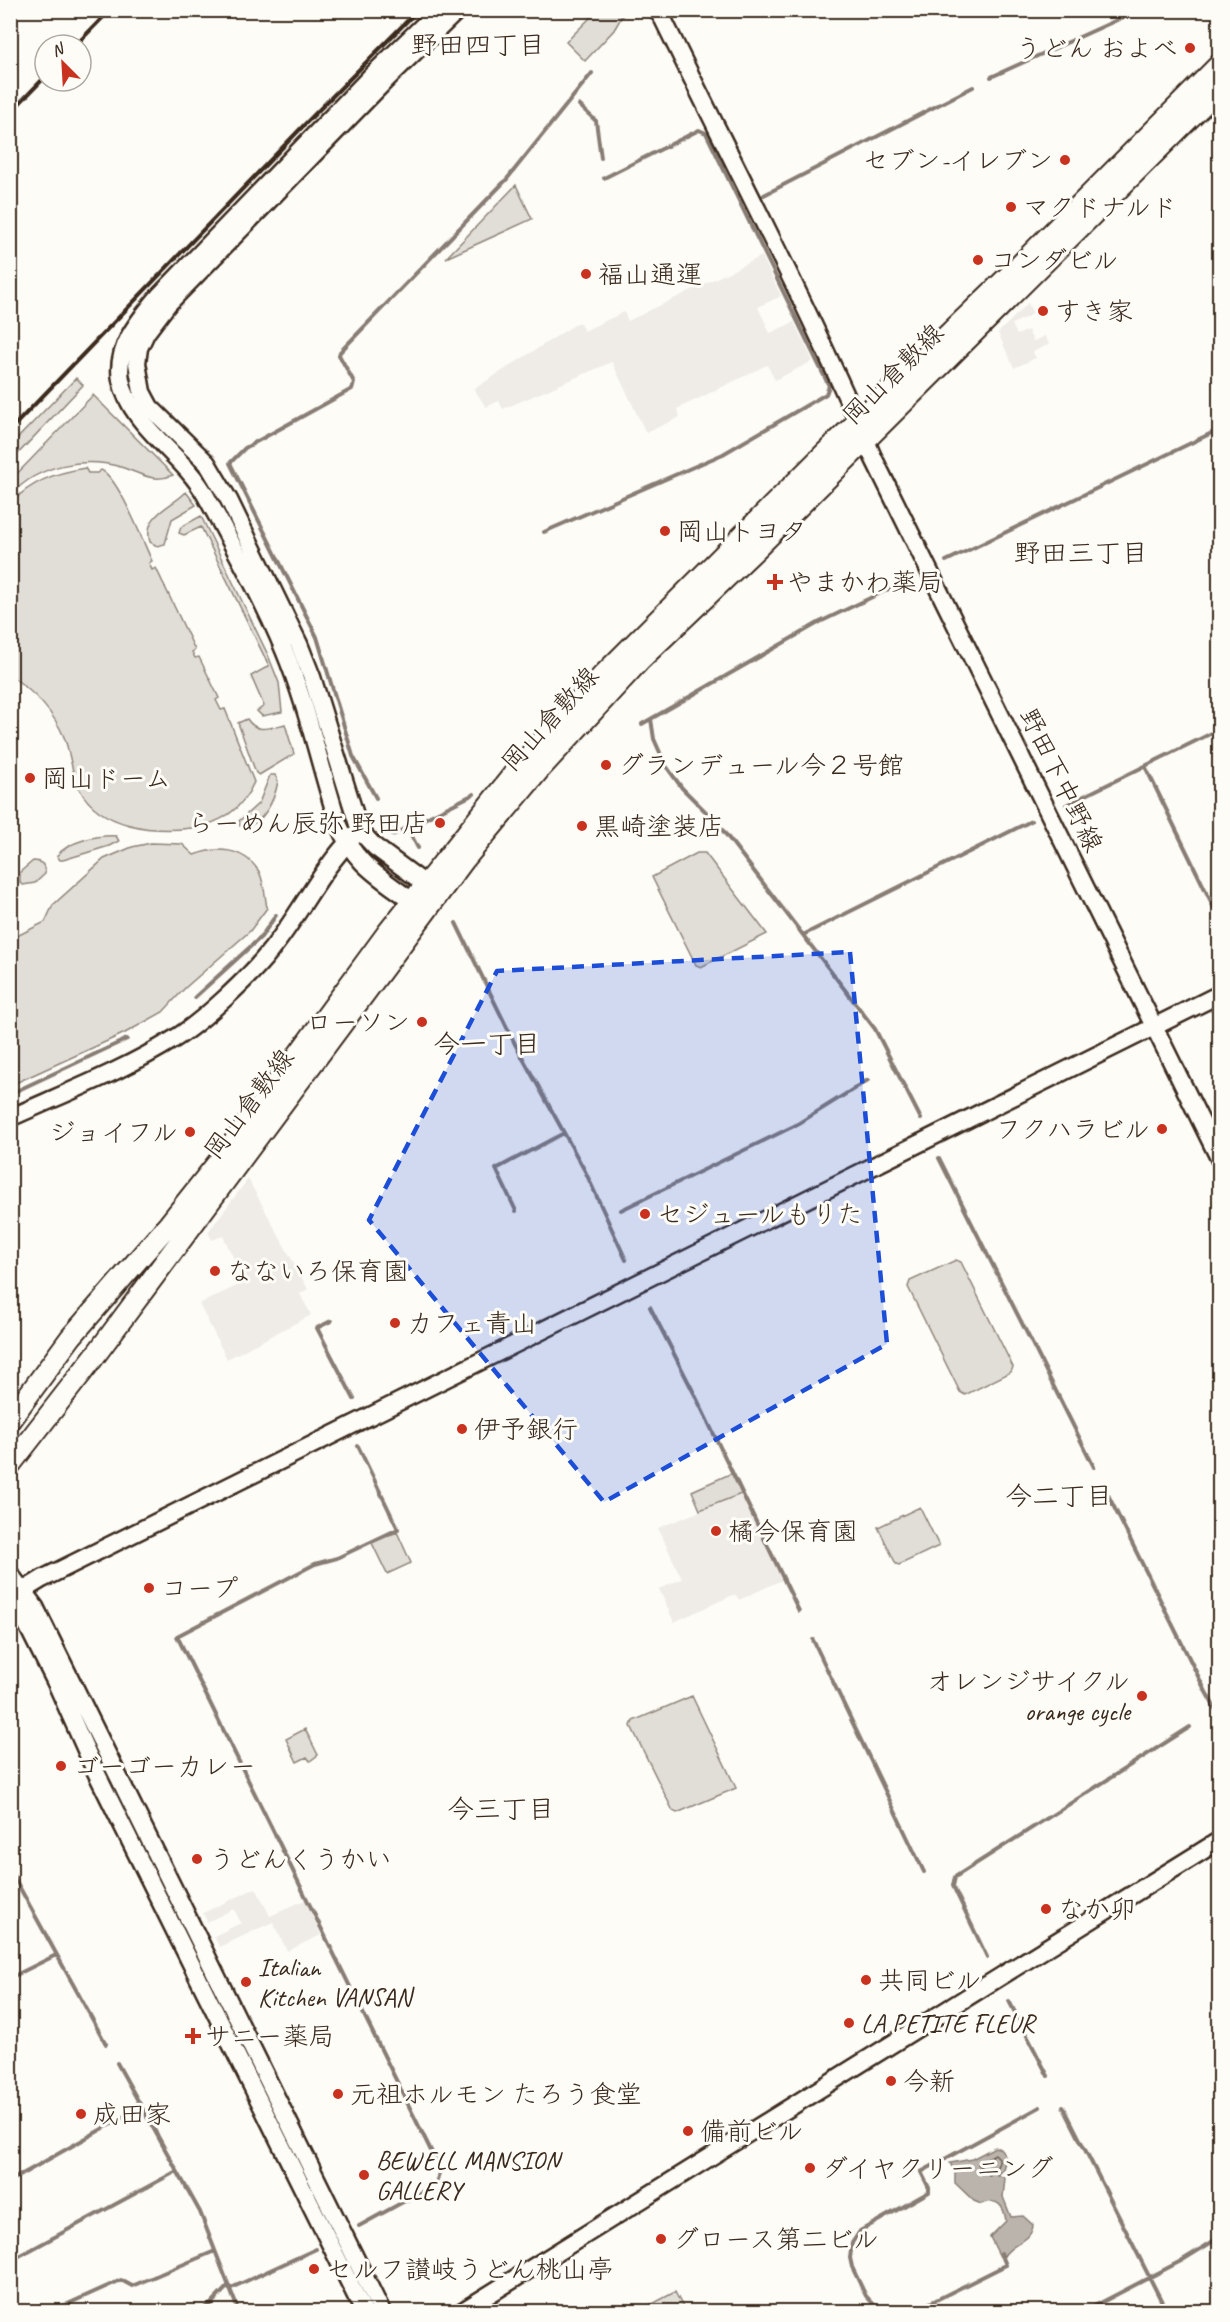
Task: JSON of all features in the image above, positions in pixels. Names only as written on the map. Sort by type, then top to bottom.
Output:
[{"type":"main road","name":"岡山倉敷線","points":[[10,1466],[94,1357],[520,766],[603,675],[858,421],[1017,268],[1220,64]]},
{"type":"main road","name":"岡山倉敷線","points":[[10,1420],[71,1337],[169,1224],[231,1146],[412,902],[432,889],[464,860],[539,770],[611,690],[1220,88]]},
{"type":"street","points":[[412,902],[361,862],[346,844],[295,682],[272,624],[193,474],[137,416],[128,401],[120,366],[124,348],[134,328],[159,296],[370,77],[439,10]]},
{"type":"street","points":[[432,889],[375,848],[360,831],[312,677],[286,617],[221,484],[207,463],[150,407],[142,392],[137,363],[139,348],[146,333],[168,304],[389,77],[458,10]]},
{"type":"street","name":"野田下中野線","points":[[657,10],[740,175],[866,440],[1220,1160]]},
{"type":"street","points":[[10,1118],[152,1051],[176,1038],[197,1021],[271,951],[325,868],[360,831]]},
{"type":"street","points":[[15,1595],[1220,994]]},
{"type":"street","points":[[10,1574],[20,1611],[57,1684],[94,1768],[364,2312]]},
{"type":"street","points":[[15,1595],[35,1607],[382,2312]]},
{"type":"street","points":[[461,2312],[1220,1840]]},
{"type":"highlighted area","points":[[850,952],[887,1344],[604,1502],[369,1220],[497,971]]},
{"type":"shaded area","points":[[597,11],[625,11],[614,30],[585,61],[566,42]]},
{"type":"shaded area","points":[[516,185],[532,219],[446,258]]},
{"type":"shaded area","points":[[762,256],[781,296],[758,307],[770,333],[794,322],[813,361],[775,380],[767,365],[677,409],[680,417],[646,433],[612,362],[503,409],[499,401],[486,407],[474,389],[579,322],[584,331],[624,312],[628,321]]},
{"type":"shaded area","points":[[1028,303],[1033,314],[1012,324],[1017,335],[1028,330],[1033,341],[1045,336],[1049,344],[1033,352],[1036,358],[1014,368],[998,333]]},
{"type":"shaded area","points":[[76,378],[83,385],[11,461],[11,445]]},
{"type":"shaded area","points":[[93,395],[173,475],[154,478],[109,464],[78,463],[63,465],[35,476],[11,495],[11,480]]},
{"type":"shaded area","points":[[85,468],[88,473],[97,473],[101,470],[108,475],[123,497],[152,561],[149,563],[152,570],[156,568],[195,650],[192,652],[195,658],[199,657],[219,698],[216,700],[221,710],[225,709],[254,782],[237,808],[212,823],[191,828],[144,828],[114,820],[100,812],[80,790],[60,728],[35,695],[11,676],[11,638],[16,637],[10,626],[11,503],[27,489],[45,479]]},
{"type":"shaded area","points":[[186,492],[196,505],[172,519],[165,544],[157,546],[150,542],[150,525],[154,518]]},
{"type":"shaded area","points":[[201,516],[268,655],[279,683],[282,712],[262,716],[257,711],[264,706],[251,676],[269,666],[201,527],[184,535],[179,533],[181,527]]},
{"type":"shaded area","points":[[247,719],[259,728],[285,724],[294,754],[259,775],[256,773],[238,723]]},
{"type":"shaded area","points":[[270,775],[275,775],[278,781],[271,804],[255,823],[240,826],[239,821],[259,803]]},
{"type":"shaded area","points":[[116,836],[119,841],[109,846],[63,860],[57,856],[68,846],[84,840]]},
{"type":"shaded area","points":[[151,843],[182,844],[194,855],[220,850],[245,857],[260,874],[267,908],[250,931],[185,988],[163,1012],[125,1033],[11,1085],[11,939],[45,922],[53,905],[104,859],[132,847]]},
{"type":"shaded area","points":[[697,853],[705,853],[767,934],[701,967],[696,965],[652,877]]},
{"type":"shaded area","points":[[33,861],[42,864],[45,874],[35,883],[23,885],[20,883],[20,872]]},
{"type":"shaded area","points":[[248,1179],[308,1289],[300,1294],[311,1315],[227,1359],[199,1304],[245,1282],[223,1236],[212,1240],[208,1232]]},
{"type":"shaded area","points":[[956,1260],[961,1262],[1013,1367],[1011,1372],[965,1395],[960,1392],[908,1287],[910,1281]]},
{"type":"shaded area","points":[[732,1473],[741,1494],[700,1510],[692,1491]]},
{"type":"shaded area","points":[[741,1495],[782,1580],[739,1600],[735,1594],[674,1622],[659,1589],[682,1579],[658,1528]]},
{"type":"shaded area","points":[[920,1507],[939,1546],[899,1565],[896,1564],[878,1527]]},
{"type":"shaded area","points":[[397,1532],[411,1563],[387,1574],[372,1543]]},
{"type":"shaded area","points":[[692,1696],[736,1788],[677,1813],[673,1811],[631,1726],[633,1721]]},
{"type":"shaded area","points":[[305,1729],[318,1755],[310,1761],[307,1757],[297,1762],[286,1739]]},
{"type":"shaded area","points":[[256,1888],[270,1916],[305,1900],[321,1935],[287,1951],[273,1922],[219,1947],[214,1936],[241,1923],[234,1909],[207,1922],[203,1913]]},
{"type":"shaded area","points":[[675,2292],[685,2311],[639,2311]]},
{"type":"water","points":[[995,2147],[1001,2149],[1006,2158],[1003,2169],[997,2175],[1005,2178],[1003,2197],[1011,2217],[1023,2216],[1033,2225],[1032,2231],[1025,2239],[1000,2257],[990,2237],[1006,2221],[1004,2211],[995,2202],[981,2204],[974,2201],[955,2183],[955,2172],[950,2163],[972,2159]]},
{"type":"waterway","points":[[991,77],[1139,10]]},
{"type":"waterway","points":[[376,798],[353,756],[317,637],[230,463],[245,448],[352,389],[354,382],[339,355],[340,352],[507,179],[592,73]]},
{"type":"waterway","points":[[764,195],[973,87]]},
{"type":"waterway","points":[[579,105],[596,121],[601,158]]},
{"type":"waterway","points":[[544,532],[723,454],[826,394],[829,386],[706,133],[699,130],[604,178]]},
{"type":"waterway","points":[[946,561],[1220,429]]},
{"type":"waterway","points":[[642,724],[820,622],[914,577]]},
{"type":"waterway","points":[[651,719],[654,739],[666,766],[682,788],[717,823],[875,1029],[921,1119]]},
{"type":"waterway","points":[[1066,805],[1220,729]]},
{"type":"waterway","points":[[1145,766],[1220,920]]},
{"type":"waterway","points":[[392,835],[474,794]]},
{"type":"waterway","points":[[389,821],[395,834]]},
{"type":"waterway","points":[[803,935],[1031,821]]},
{"type":"waterway","points":[[408,829],[418,848]]},
{"type":"waterway","points":[[195,997],[261,937],[276,915]]},
{"type":"waterway","points":[[456,923],[515,1044],[585,1171],[626,1260]]},
{"type":"waterway","points":[[10,1094],[127,1039]]},
{"type":"waterway","points":[[621,1210],[796,1125],[868,1080]]},
{"type":"waterway","points":[[516,1211],[496,1169],[564,1133]]},
{"type":"waterway","points":[[939,1158],[1094,1467]]},
{"type":"waterway","points":[[650,1307],[799,1611]]},
{"type":"waterway","points":[[331,1321],[317,1328],[354,1399]]},
{"type":"waterway","points":[[358,1446],[398,1529],[337,1558],[315,1564],[177,1636],[440,2169],[436,2184],[359,2226]]},
{"type":"waterway","points":[[1108,1495],[1206,1692],[1216,1710],[1220,1708]]},
{"type":"waterway","points":[[813,1640],[924,1872]]},
{"type":"waterway","points":[[987,1957],[953,1886],[955,1877],[1190,1727]]},
{"type":"waterway","points":[[10,1870],[106,2044]]},
{"type":"waterway","points":[[10,1978],[56,1955]]},
{"type":"waterway","points":[[1009,2001],[1048,2076]]},
{"type":"waterway","points":[[117,2063],[200,2212],[239,2312]]},
{"type":"waterway","points":[[1063,2106],[1167,2312]]},
{"type":"waterway","points":[[10,2181],[141,2107]]},
{"type":"waterway","points":[[881,2312],[866,2296],[852,2267],[850,2258],[852,2243],[860,2231],[929,2192],[921,2172],[1040,2107]]},
{"type":"waterway","points":[[10,2261],[177,2171]]},
{"type":"waterway","points":[[1083,2312],[1181,2261],[1220,2237]]},
{"type":"waterway","points":[[229,2289],[316,2249]]},
{"type":"waterway","points":[[50,2312],[121,2280],[132,2286],[215,2251]]},
{"type":"waterway","points":[[922,2307],[1006,2265],[1001,2253]]},
{"type":"waterway","points":[[199,2312],[210,2305],[228,2286]]},
{"type":"waterway","points":[[913,2312],[922,2307],[924,2312]]},
{"type":"railway","points":[[88,33],[110,10]]},
{"type":"railway","points":[[10,430],[418,10]]},
{"type":"railway","points":[[10,113],[33,89]]},
{"type":"place","name":"うどん およべ","points":[[1190,48]]},
{"type":"place","name":"セブン-イレブン","points":[[1065,160]]},
{"type":"place","name":"マクドナルド","points":[[1011,207]]},
{"type":"place","name":"コンダビル","points":[[978,260]]},
{"type":"place","name":"福山通運","points":[[586,274]]},
{"type":"place","name":"すき家","points":[[1043,311]]},
{"type":"place","name":"岡山トヨタ","points":[[665,531]]},
{"type":"place","name":"やまかわ薬局","points":[[775,582]]},
{"type":"place","name":"グランデュール今２号館","points":[[606,765]]},
{"type":"place","name":"岡山ドーム","points":[[30,778]]},
{"type":"place","name":"らーめん辰弥 野田店","points":[[440,823]]},
{"type":"place","name":"黒崎塗装店","points":[[582,826]]},
{"type":"place","name":"ローソン","points":[[422,1022]]},
{"type":"place","name":"フクハラビル","points":[[1162,1129]]},
{"type":"place","name":"ジョイフル","points":[[190,1132]]},
{"type":"place","name":"セジュールもりた","points":[[645,1214]]},
{"type":"place","name":"なないろ保育園","points":[[215,1271]]},
{"type":"place","name":"カフェ青山","points":[[395,1323]]},
{"type":"place","name":"伊予銀行","points":[[462,1429]]},
{"type":"place","name":"橘今保育園","points":[[716,1531]]},
{"type":"place","name":"コープ","points":[[149,1588]]},
{"type":"place","name":"オレンジサイクル orange cycle","points":[[1142,1696]]},
{"type":"place","name":"ゴーゴーカレー","points":[[61,1766]]},
{"type":"place","name":"うどんくうかい","points":[[197,1859]]},
{"type":"place","name":"なか卯","points":[[1046,1909]]},
{"type":"place","name":"共同ビル","points":[[866,1980]]},
{"type":"place","name":"Italian Kitchen VANSAN","points":[[246,1982]]},
{"type":"place","name":"LA PETITE FLEUR","points":[[849,2023]]},
{"type":"place","name":"サニー薬局","points":[[193,2036]]},
{"type":"place","name":"今新","points":[[891,2081]]},
{"type":"place","name":"元祖ホルモン たろう食堂","points":[[338,2094]]},
{"type":"place","name":"成田家","points":[[81,2114]]},
{"type":"place","name":"備前ビル","points":[[688,2131]]},
{"type":"place","name":"ダイヤクリーニング","points":[[810,2168]]},
{"type":"place","name":"BEWELL MANSION GALLERY","points":[[364,2175]]},
{"type":"place","name":"グロース第二ビル","points":[[661,2239]]},
{"type":"place","name":"セルフ讃岐うどん桃山亭","points":[[314,2269]]},
{"type":"district","name":"野田四丁目","points":[[478,45]]},
{"type":"district","name":"野田三丁目","points":[[1081,553]]},
{"type":"district","name":"今一丁目","points":[[487,1044]]},
{"type":"district","name":"今二丁目","points":[[1059,1496]]},
{"type":"district","name":"今三丁目","points":[[501,1809]]}]
